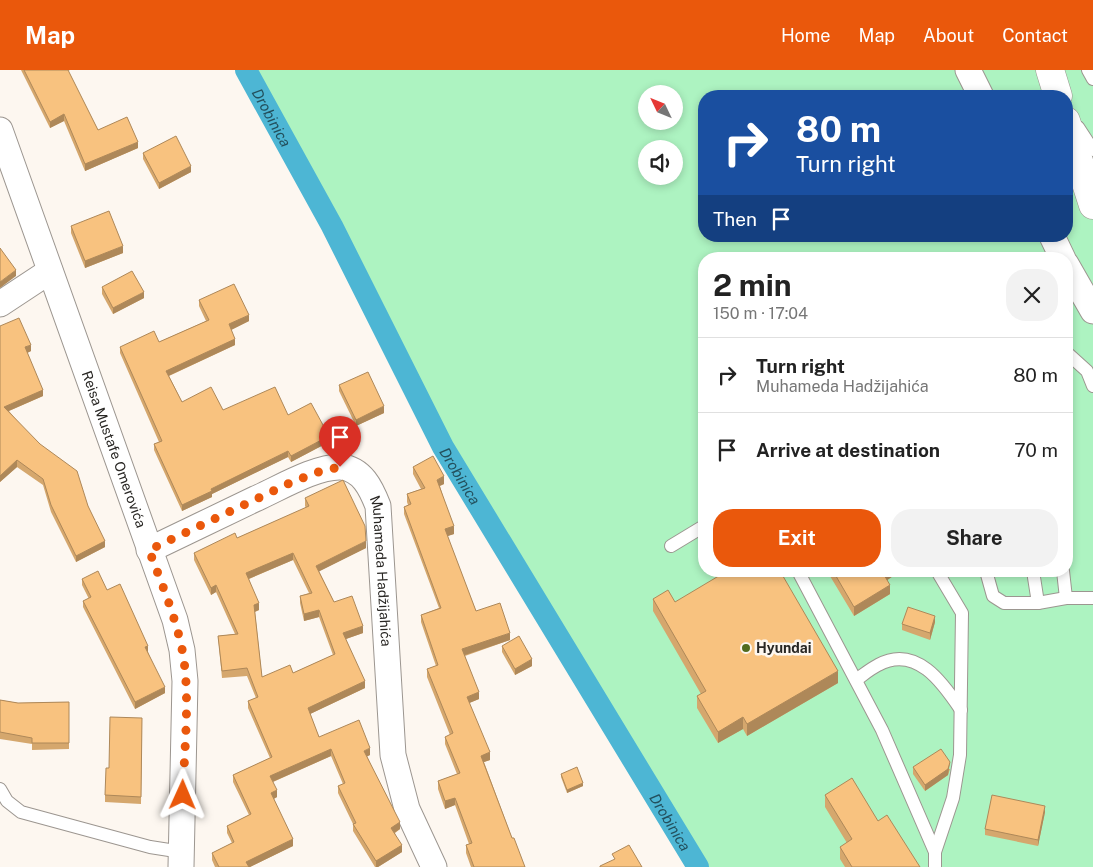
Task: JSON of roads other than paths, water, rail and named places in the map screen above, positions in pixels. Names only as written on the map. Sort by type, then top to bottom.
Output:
[{"type":"street","points":[[968,70],[978,90]]},
{"type":"street","points":[[1050,70],[1056,90]]},
{"type":"street","points":[[1073,143],[1093,205]]},
{"type":"street","name":"Reisa Mustafe Omerovića","points":[[2,145],[50,271],[175,620],[182,650],[185,681],[181,860]]},
{"type":"street","points":[[0,304],[50,271]]},
{"type":"street","points":[[1073,276],[1093,311]]},
{"type":"street","name":"Muhameda Hadžijahića","points":[[149,550],[292,482],[321,471],[340,467],[355,471],[364,479],[378,506],[394,755],[407,809],[434,867]]},
{"type":"lane","points":[[1088,70],[1093,78]]},
{"type":"lane","points":[[1073,119],[1093,150]]},
{"type":"lane","points":[[1073,358],[1087,371],[1093,386]]},
{"type":"lane","points":[[670,546],[698,530]]},
{"type":"lane","points":[[801,577],[882,730],[935,852]]},
{"type":"lane","points":[[935,867],[935,852],[953,798],[960,755],[961,710],[962,614],[941,577]]},
{"type":"lane","points":[[988,577],[993,596],[1004,604],[1038,603],[1066,598],[1093,598]]},
{"type":"lane","points":[[1035,577],[1038,603]]},
{"type":"lane","points":[[1064,577],[1066,598]]},
{"type":"lane","points":[[856,680],[880,664],[898,659],[915,663],[932,671],[946,687],[961,710]]},
{"type":"lane","points":[[0,790],[8,801],[21,812],[150,847],[181,860]]},
{"type":"waterway","name":"Drobinica","points":[[246,70],[332,226],[443,447],[698,867]]},
{"type":"place","name":"Hyundai","points":[[746,648]]}]
